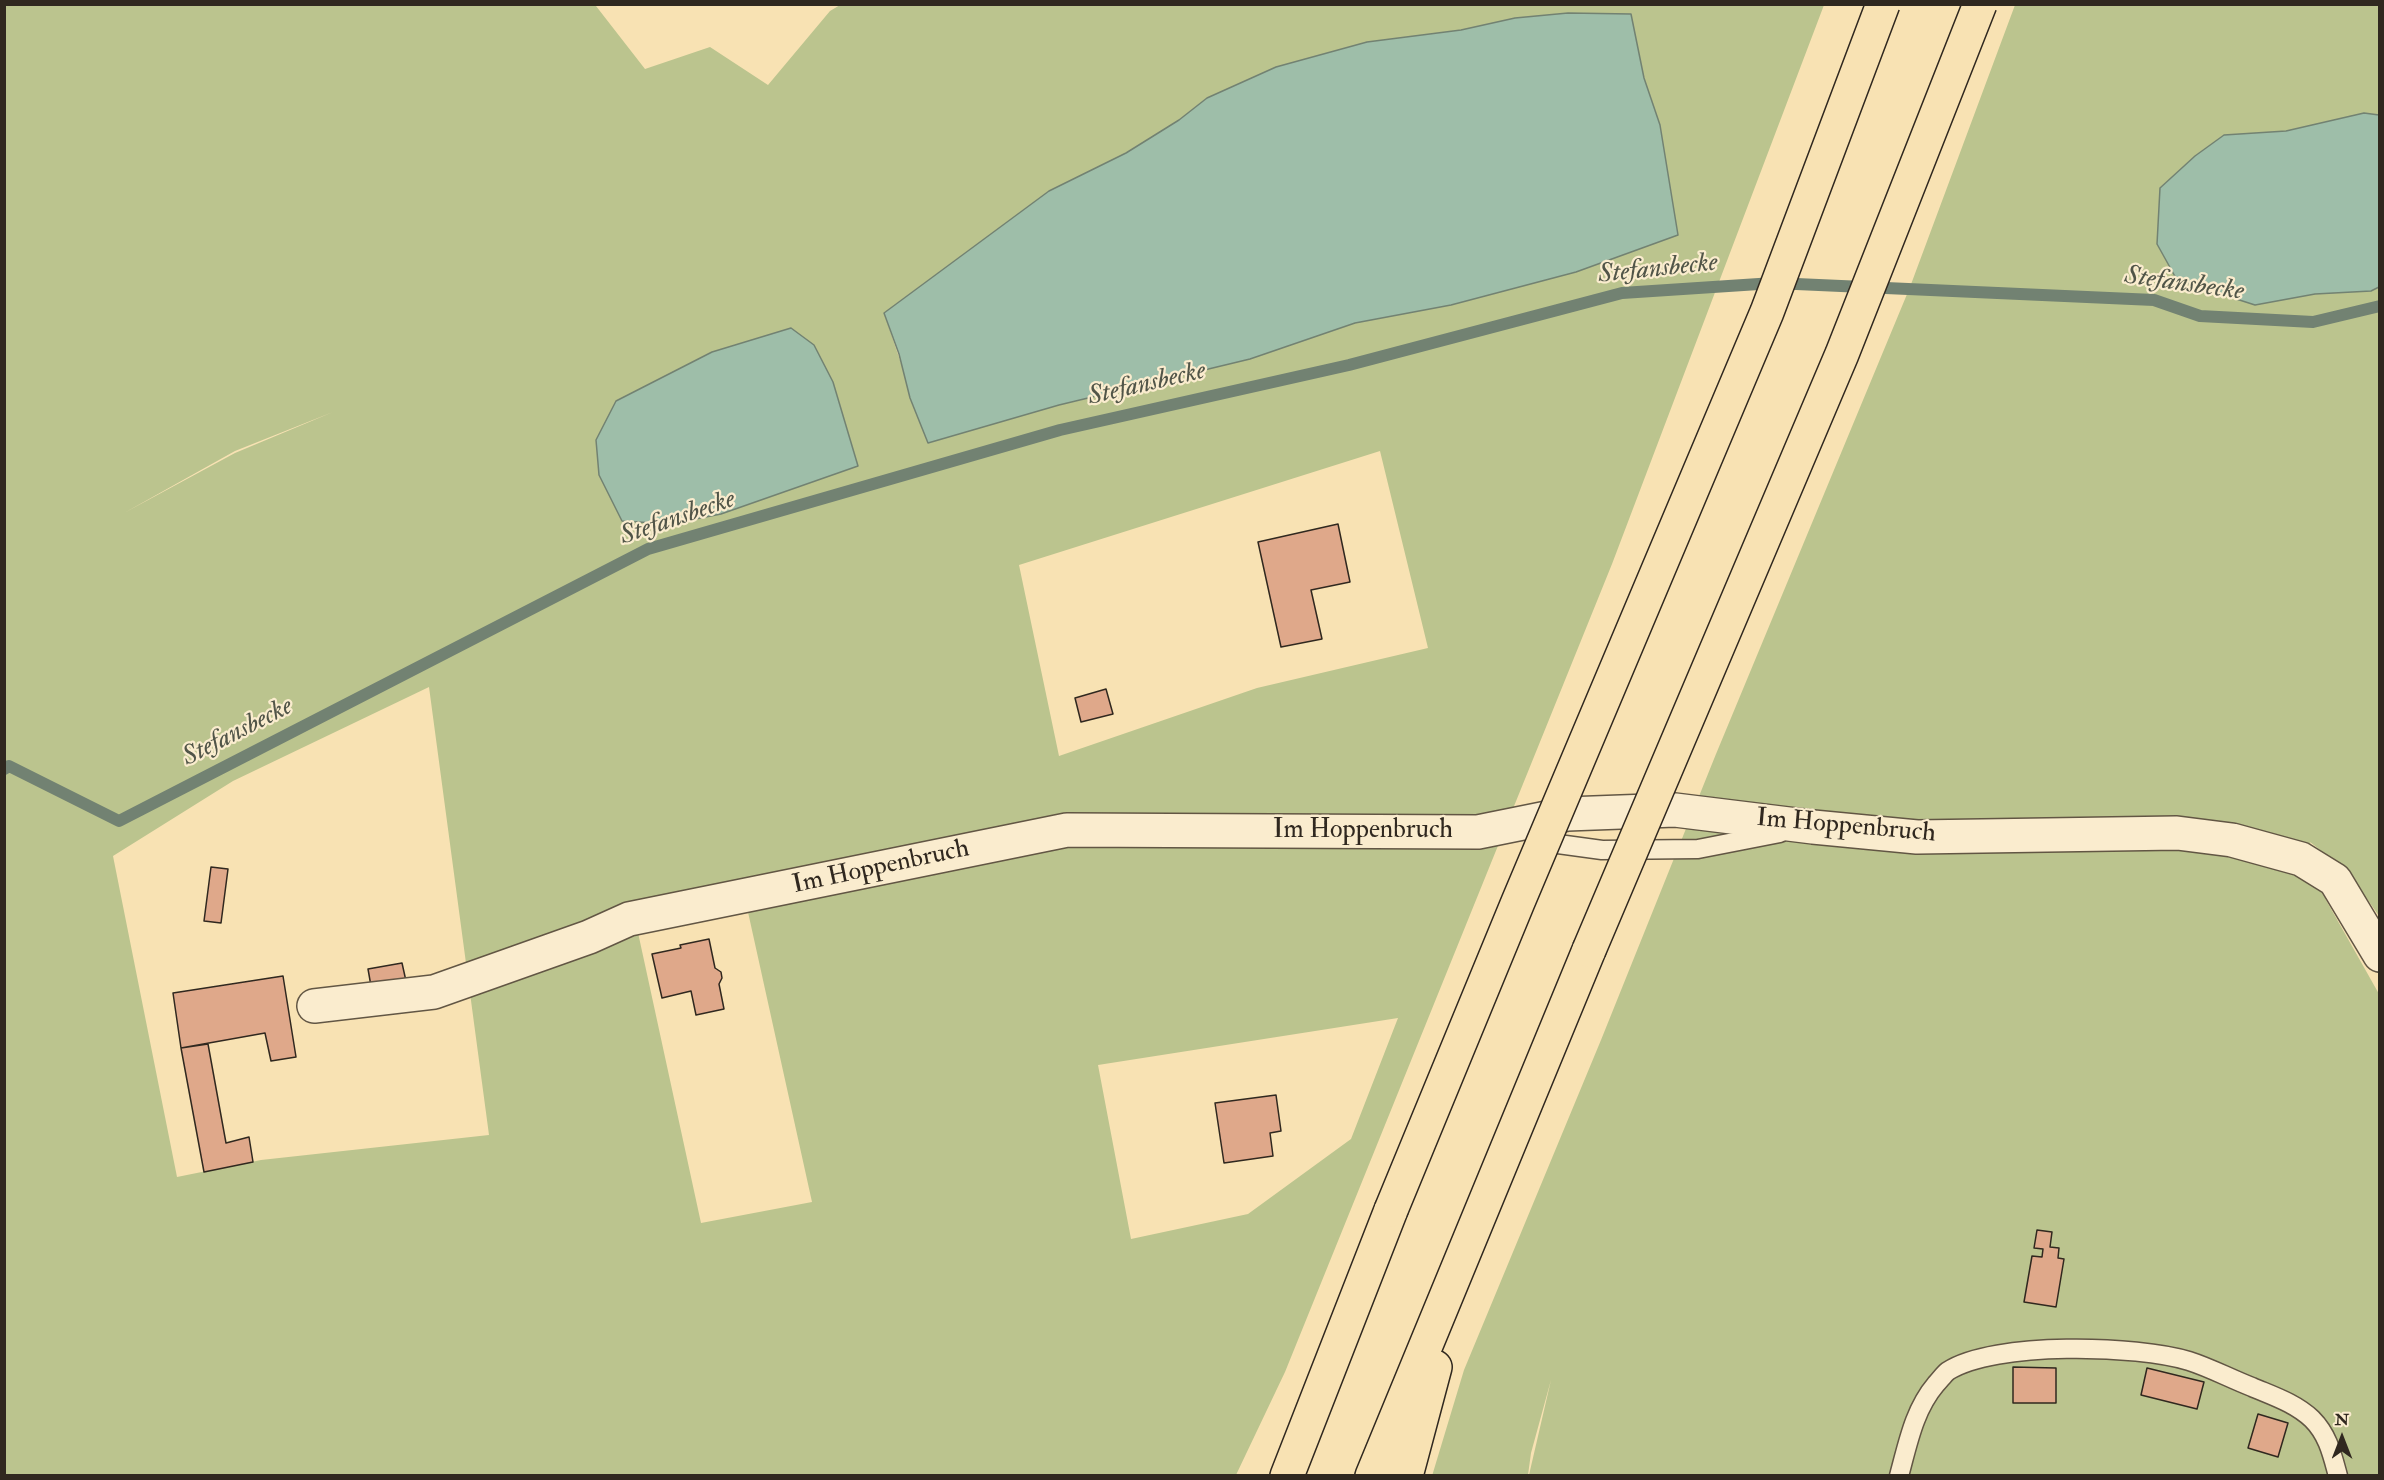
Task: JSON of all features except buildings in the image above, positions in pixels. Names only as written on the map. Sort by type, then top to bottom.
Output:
[{"type":"highway","points":[[1287,1476],[1391,1210],[1522,891],[1767,312],[1883,4]]},
{"type":"highway","points":[[1372,1476],[1468,1239],[1842,354],[1980,4]]},
{"type":"highway","points":[[1406,1476],[1468,1239]]},
{"type":"street","name":"Im Hoppenbruch","points":[[315,1006],[434,992],[589,937],[629,919],[1067,830],[1478,832],[1567,814],[1675,810],[1917,837],[2176,833],[2232,840],[2301,859],[2335,880],[2379,955]]},
{"type":"lane","points":[[1899,1476],[1913,1426],[1924,1399],[1947,1371],[1977,1358],[2026,1351],[2106,1348],[2143,1352],[2188,1361],[2295,1406],[2312,1420],[2329,1441],[2338,1476]]},
{"type":"green space","points":[[5,5],[597,5],[645,69],[710,47],[768,85],[830,11],[840,5],[1824,5],[1612,564],[1285,1372],[1236,1475],[5,1476]],"holes":[[[1568,13],[1637,49],[1660,125],[1678,235],[1576,272],[1451,305],[1355,323],[1250,359],[1059,405],[928,443],[884,313],[1049,191],[1126,153],[1179,120],[1207,98],[1276,67],[1367,42],[1461,30],[1515,18]],[[833,382],[858,466],[721,514],[670,524]],[[333,412],[235,453],[124,513],[235,451]],[[1380,451],[1428,648],[1257,688],[1059,756],[1019,565]],[[429,687],[489,1135],[261,1160],[177,1177],[113,856],[233,781]],[[746,903],[812,1202],[701,1223],[637,928]],[[1398,1018],[1351,1139],[1248,1214],[1131,1239],[1098,1065]]]},
{"type":"green space","points":[[2015,5],[2379,5],[2379,115],[2364,114],[2286,131],[2224,135],[2195,156],[2160,188],[2157,244],[2177,280],[2315,294],[2371,291],[2379,287],[2379,916],[2349,873],[2310,842],[2326,900],[2379,994],[2379,1475],[1529,1475],[1551,1380],[1531,1453],[1528,1475],[1432,1476],[1464,1370],[1910,287]]},
{"type":"water","points":[[1568,13],[1631,14],[1644,78],[1660,125],[1678,235],[1576,272],[1451,305],[1355,323],[1250,359],[1059,405],[928,443],[910,398],[899,354],[884,313],[1049,191],[1126,153],[1179,120],[1207,98],[1276,67],[1367,42],[1461,30],[1515,18]]},
{"type":"water","points":[[2364,113],[2379,115],[2379,287],[2371,291],[2315,294],[2255,305],[2177,280],[2157,244],[2160,188],[2195,156],[2224,135],[2286,131]]},
{"type":"water","points":[[791,328],[814,345],[833,382],[858,466],[721,514],[670,524],[622,521],[599,475],[596,440],[616,401],[712,352]]},
{"type":"waterway","name":"Stefansbecke","points":[[4,769],[9,766],[119,821],[648,549],[1060,430],[1349,365],[1622,293],[1774,283],[2154,300],[2200,316],[2313,322],[2380,306]]}]
